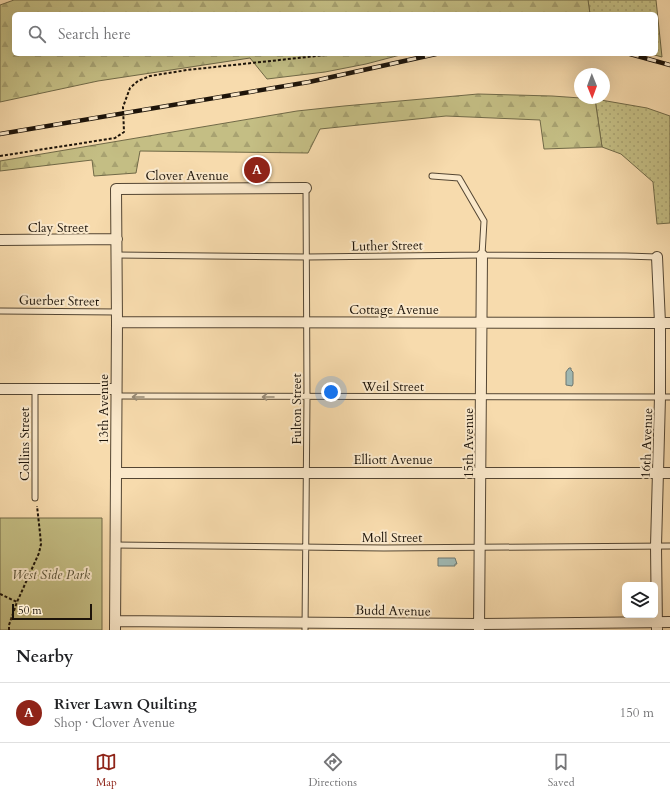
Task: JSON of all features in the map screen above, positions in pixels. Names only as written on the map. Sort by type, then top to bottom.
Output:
[{"type":"street","name":"Clover Avenue","points":[[116,189],[306,188]]},
{"type":"street","name":"13th Avenue","points":[[115,626],[117,317],[116,189]]},
{"type":"street","name":"Clay Street","points":[[0,240],[117,240]]},
{"type":"street","name":"15th Avenue","points":[[479,627],[482,255]]},
{"type":"street","name":"16th Avenue","points":[[656,257],[665,323],[665,397],[658,473],[656,546],[657,626]]},
{"type":"street","name":"Cottage Avenue","points":[[117,317],[306,322],[665,323]]},
{"type":"street","points":[[0,389],[35,389],[116,393]]},
{"type":"street","name":"Elliott Avenue","points":[[116,473],[670,473]]},
{"type":"street","name":"Budd Avenue","points":[[115,626],[657,626],[670,622]]},
{"type":"lane","points":[[432,176],[460,178],[484,221],[482,255]]},
{"type":"lane","name":"Fulton Street","points":[[305,626],[307,397],[306,188]]},
{"type":"lane","name":"Luther Street","points":[[117,255],[307,257],[482,255],[656,257]]},
{"type":"lane","name":"Guerber Street","points":[[0,311],[117,317]]},
{"type":"lane","name":"Collins Street","points":[[35,389],[35,498]]},
{"type":"lane","name":"Weil Street","points":[[116,393],[307,397],[665,397]]},
{"type":"lane","name":"Moll Street","points":[[115,545],[480,548],[670,546]]},
{"type":"path","points":[[0,156],[115,138],[121,135],[124,132],[123,107],[130,88],[138,81],[150,76],[187,70],[316,56]]},
{"type":"path","points":[[9,630],[9,625],[39,553],[41,544],[35,498]]},
{"type":"path","points":[[0,594],[18,602]]},
{"type":"green space","points":[[14,0],[588,0],[590,12],[12,12],[12,56],[396,56],[325,72],[267,79],[250,58],[98,81],[0,102],[0,5]]},
{"type":"green space","points":[[588,0],[656,0],[657,12],[590,12]]},
{"type":"green space","points":[[658,19],[662,57],[658,56]]},
{"type":"green space","points":[[478,94],[574,98],[574,104],[596,104],[602,147],[544,149],[540,120],[446,116],[320,129],[308,153],[140,151],[136,173],[94,176],[92,160],[0,171],[0,161],[297,111]]},
{"type":"green space","points":[[610,102],[647,108],[670,116],[670,223],[657,224],[653,182],[621,154],[602,147],[596,104],[610,104]]},
{"type":"green space","name":"West Side Park","points":[[0,518],[102,518],[102,630],[0,630]]},
{"type":"water","points":[[569,368],[571,368],[573,372],[572,386],[566,385],[566,372]]},
{"type":"water","points":[[438,558],[455,558],[457,564],[455,564],[455,566],[438,566]]},
{"type":"railway","points":[[0,134],[309,82],[427,56]]},
{"type":"railway","points":[[637,56],[670,65]]},
{"type":"place","name":"River Lawn Quilting","points":[[257,170]]}]
